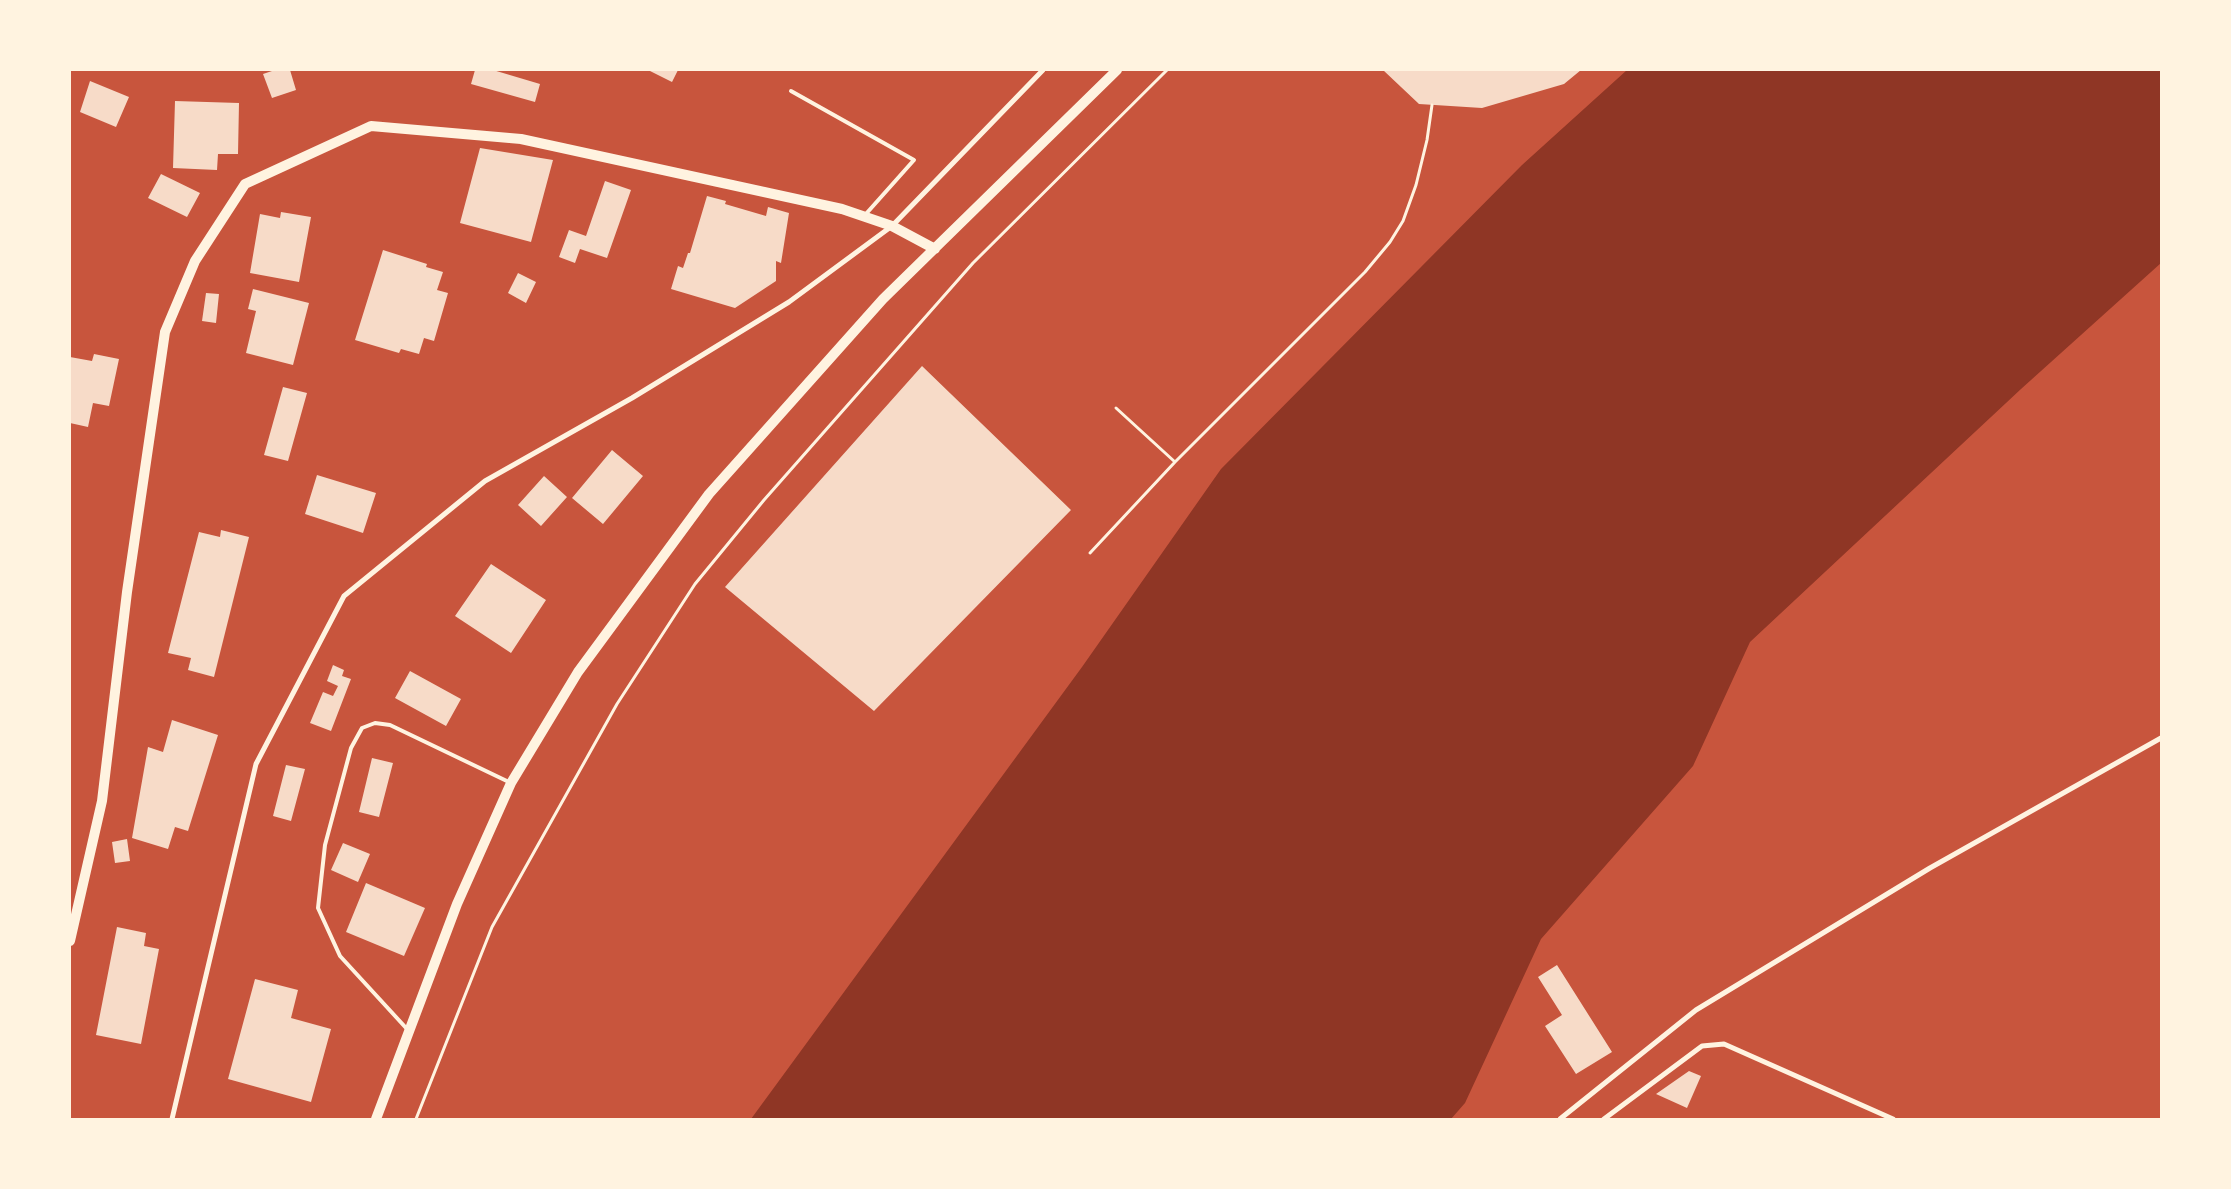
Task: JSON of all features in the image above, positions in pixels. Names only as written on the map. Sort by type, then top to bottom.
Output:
[{"type":"main road","points":[[376,1119],[457,904],[511,783],[578,672],[709,494],[883,299],[1117,70]]},
{"type":"main road","points":[[70,941],[102,802],[127,592],[165,332],[195,261],[245,184],[371,126],[521,139],[842,209],[892,226],[935,249]]},
{"type":"street","points":[[172,1119],[256,764],[344,596],[485,481],[632,398],[789,302],[892,226],[1043,70]]},
{"type":"street","points":[[1560,1119],[1696,1010],[1930,868],[2161,738]]},
{"type":"street","points":[[1604,1119],[1702,1046],[1724,1044],[1893,1119]]},
{"type":"lane","points":[[791,91],[914,160],[864,216]]},
{"type":"lane","points":[[409,1031],[340,956],[318,908],[325,845],[350,748],[362,728],[375,723],[390,725],[511,783]]},
{"type":"path","points":[[416,1119],[492,928],[617,704],[695,584],[764,500],[973,263],[1167,70]]},
{"type":"path","points":[[1090,553],[1175,462],[1365,272],[1390,242],[1404,221],[1416,185],[1427,140],[1432,105]]},
{"type":"path","points":[[1116,408],[1175,462]]},
{"type":"shaded area","points":[[1627,70],[2161,70],[2161,263],[2021,389],[1750,642],[1693,766],[1541,939],[1465,1103],[1451,1119],[751,1119],[1082,667],[1221,469],[1522,165]]},
{"type":"building","points":[[275,70],[290,70],[296,90],[272,98],[263,74]]},
{"type":"building","points":[[475,70],[493,70],[540,84],[535,102],[471,84]]},
{"type":"building","points":[[648,70],[678,70],[672,82]]},
{"type":"building","points":[[1383,70],[1581,70],[1564,84],[1482,108],[1419,104]]},
{"type":"building","points":[[90,81],[129,97],[116,127],[80,112]]},
{"type":"building","points":[[175,101],[239,103],[238,154],[218,154],[217,170],[173,168]]},
{"type":"building","points":[[480,148],[553,160],[531,242],[460,223]]},
{"type":"building","points":[[161,174],[200,193],[187,217],[148,198]]},
{"type":"building","points":[[605,181],[631,190],[607,258],[580,249],[575,263],[559,257],[569,230],[586,236]]},
{"type":"building","points":[[707,196],[726,201],[725,204],[766,216],[768,207],[789,213],[781,263],[776,261],[776,281],[735,308],[671,289],[678,266],[683,268],[688,253],[690,253]]},
{"type":"building","points":[[281,212],[311,217],[299,282],[250,273],[260,214],[280,218]]},
{"type":"building","points":[[383,250],[427,264],[426,267],[443,272],[437,290],[448,293],[434,341],[424,338],[419,354],[401,349],[399,353],[355,340]]},
{"type":"building","points":[[518,273],[536,282],[526,303],[508,293]]},
{"type":"building","points":[[253,289],[309,303],[293,365],[246,353],[256,311],[248,309]]},
{"type":"building","points":[[206,293],[219,294],[216,323],[202,321]]},
{"type":"building","points":[[94,354],[119,359],[109,406],[93,403],[88,427],[70,423],[70,357],[92,361]]},
{"type":"building","points":[[922,366],[1071,510],[874,711],[725,587]]},
{"type":"building","points":[[283,387],[307,393],[288,461],[264,455]]},
{"type":"building","points":[[612,450],[643,476],[603,524],[572,498]]},
{"type":"building","points":[[317,475],[376,493],[363,533],[305,514]]},
{"type":"building","points":[[544,476],[567,497],[541,526],[518,505]]},
{"type":"building","points":[[221,530],[249,537],[214,677],[188,670],[191,658],[168,653],[199,532],[220,537]]},
{"type":"building","points":[[491,564],[546,600],[511,653],[455,616]]},
{"type":"building","points":[[333,665],[344,670],[342,676],[351,679],[331,731],[310,723],[323,692],[333,696],[338,686],[327,681]]},
{"type":"building","points":[[410,671],[461,699],[446,726],[395,698]]},
{"type":"building","points":[[172,720],[218,735],[188,831],[175,827],[168,849],[132,838],[148,747],[163,752]]},
{"type":"building","points":[[372,758],[393,763],[379,817],[359,812]]},
{"type":"building","points":[[286,765],[305,769],[291,821],[273,816]]},
{"type":"building","points":[[127,839],[130,861],[115,863],[112,842]]},
{"type":"building","points":[[343,843],[370,854],[358,882],[331,870]]},
{"type":"building","points":[[366,883],[425,908],[404,956],[346,932]]},
{"type":"building","points":[[117,927],[146,933],[144,946],[159,949],[141,1044],[96,1035]]},
{"type":"building","points":[[1557,965],[1612,1052],[1576,1074],[1545,1026],[1562,1015],[1538,977]]},
{"type":"building","points":[[255,979],[298,990],[291,1018],[331,1029],[311,1102],[228,1079]]},
{"type":"building","points":[[1689,1071],[1701,1076],[1687,1108],[1656,1094]]}]
